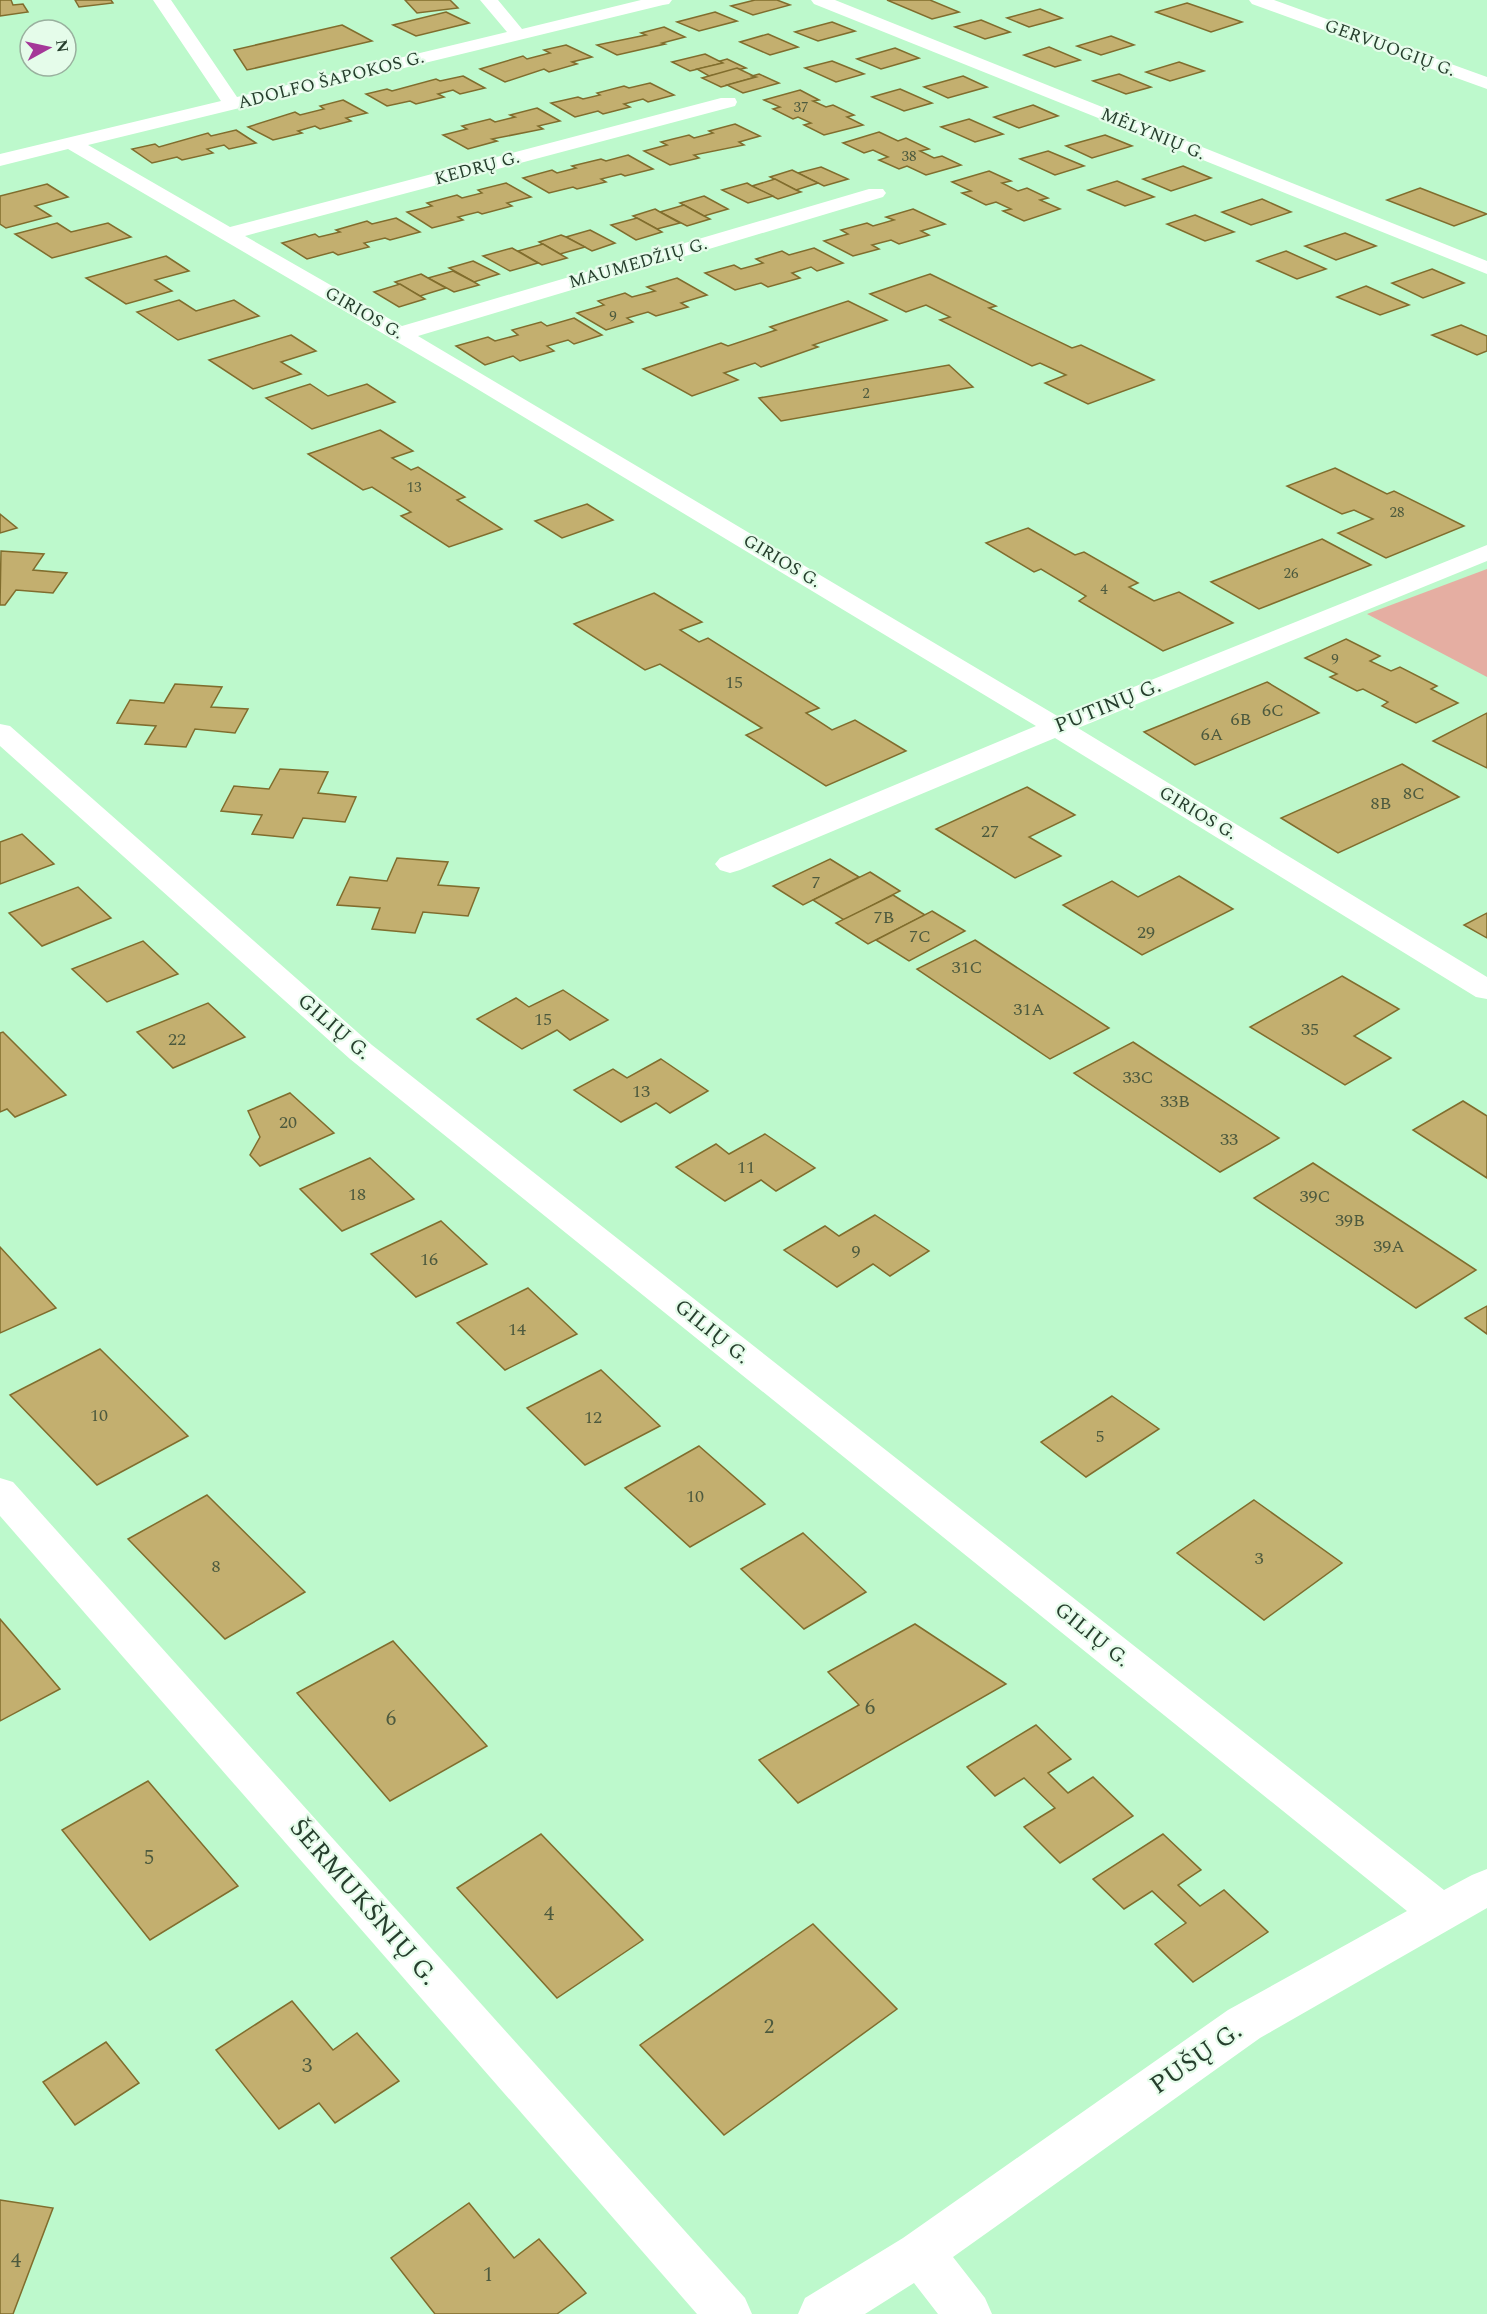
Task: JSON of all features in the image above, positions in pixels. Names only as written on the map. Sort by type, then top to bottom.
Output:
[{"type":"street","points":[[162,0],[232,104]]},
{"type":"street","points":[[489,0],[518,35]]},
{"type":"street","name":"ADOLFO ŠAPOKOS G.","points":[[0,160],[663,0]]},
{"type":"street","name":"MĖLYNIŲ G.","points":[[820,0],[1487,268]]},
{"type":"street","name":"GERVUOGIŲ G.","points":[[1258,0],[1487,83]]},
{"type":"street","name":"KEDRŲ G.","points":[[227,234],[728,102]]},
{"type":"street","name":"GIRIOS G.","points":[[71,143],[400,334],[1057,727],[1487,990]]},
{"type":"street","name":"MAUMEDŽIŲ G.","points":[[400,334],[876,193]]},
{"type":"street","name":"PUTINŲ G.","points":[[730,864],[1057,727],[1487,552]]},
{"type":"street","name":"GILIŲ G.","points":[[0,732],[361,1052],[1441,1913]]},
{"type":"street","name":"ŠERMUKŠNIŲ G.","points":[[0,1491],[728,2314]]},
{"type":"street","name":"PUŠŲ G.","points":[[822,2314],[920,2253],[1244,2024],[1487,1887]]},
{"type":"street","points":[[920,2253],[968,2314]]},
{"type":"shaded area","points":[[1487,569],[1487,677],[1367,614]]},
{"type":"building","points":[[0,0],[11,0],[13,5],[23,4],[28,12],[0,16]]},
{"type":"building","points":[[75,0],[111,0],[113,3],[79,7]]},
{"type":"building","points":[[405,0],[450,0],[458,8],[417,13]]},
{"type":"building","points":[[755,0],[777,0],[790,5],[753,15],[731,6]]},
{"type":"building","points":[[887,0],[930,0],[959,12],[932,19]]},
{"type":"building","points":[[1187,3],[1242,22],[1211,32],[1156,12]]},
{"type":"building","points":[[1040,9],[1062,18],[1029,27],[1007,18]]},
{"type":"building","points":[[446,12],[469,23],[416,36],[393,25]]},
{"type":"building","points":[[715,12],[737,21],[699,31],[677,22]]},
{"type":"building","points":[[981,20],[1010,32],[985,39],[955,27]]},
{"type":"building","points":[[832,22],[855,31],[818,41],[795,32]]},
{"type":"building","points":[[342,25],[372,41],[247,70],[234,50]]},
{"type":"building","points":[[664,27],[685,37],[617,55],[597,45],[646,35],[641,33]]},
{"type":"building","points":[[768,34],[798,47],[770,55],[740,42]]},
{"type":"building","points":[[1111,36],[1134,45],[1101,55],[1077,46]]},
{"type":"building","points":[[566,45],[592,57],[572,62],[577,64],[549,72],[544,69],[505,82],[480,69],[523,56],[527,59],[550,53],[544,50]]},
{"type":"building","points":[[1049,47],[1080,60],[1055,67],[1024,55]]},
{"type":"building","points":[[895,48],[919,58],[881,69],[857,59]]},
{"type":"building","points":[[705,54],[723,63],[690,71],[672,62]]},
{"type":"building","points":[[727,59],[746,68],[709,76],[697,69],[723,63],[720,61]]},
{"type":"building","points":[[832,61],[864,74],[836,82],[805,68]]},
{"type":"building","points":[[1179,62],[1204,71],[1170,81],[1146,72]]},
{"type":"building","points":[[737,68],[756,77],[721,87],[702,78]]},
{"type":"building","points":[[759,74],[779,83],[743,93],[727,85],[756,77],[752,76]]},
{"type":"building","points":[[1119,74],[1151,87],[1126,94],[1093,81]]},
{"type":"building","points":[[463,76],[485,88],[460,94],[453,90],[438,94],[444,97],[416,104],[410,101],[387,106],[366,94],[387,89],[392,91],[436,79],[440,81]]},
{"type":"building","points":[[963,76],[987,87],[948,98],[924,87]]},
{"type":"building","points":[[650,83],[674,95],[648,102],[643,99],[624,104],[630,107],[603,114],[598,111],[575,117],[551,103],[578,97],[583,99],[624,86],[629,88]]},
{"type":"building","points":[[900,89],[932,103],[904,111],[872,97]]},
{"type":"building","points":[[800,90],[819,100],[813,101],[826,107],[833,105],[854,115],[847,117],[863,125],[824,135],[804,125],[811,123],[798,117],[793,119],[773,109],[780,107],[764,100]]},
{"type":"building","points":[[343,100],[367,113],[346,118],[351,121],[320,129],[315,126],[298,131],[302,133],[273,140],[248,127],[295,112],[300,115],[324,109],[320,106]]},
{"type":"building","points":[[1033,105],[1058,116],[1019,128],[994,117]]},
{"type":"building","points":[[537,108],[560,121],[538,126],[543,129],[492,139],[497,141],[468,149],[443,135],[467,129],[462,126],[490,119],[495,122],[515,117],[510,115]]},
{"type":"building","points":[[969,119],[1003,134],[975,142],[941,127]]},
{"type":"building","points":[[735,124],[760,136],[739,142],[744,145],[694,155],[699,158],[670,165],[644,151],[667,145],[661,142],[689,135],[694,138]]},
{"type":"building","points":[[236,130],[256,143],[229,149],[224,145],[207,149],[213,153],[182,160],[177,157],[152,163],[132,149],[155,144],[159,147],[208,133],[211,136]]},
{"type":"building","points":[[879,132],[898,141],[906,138],[929,149],[920,151],[934,158],[942,156],[961,165],[926,175],[907,166],[899,169],[879,160],[888,157],[873,150],[864,153],[843,143]]},
{"type":"building","points":[[1105,135],[1132,146],[1092,158],[1066,146]]},
{"type":"building","points":[[1048,151],[1084,166],[1055,175],[1020,159]]},
{"type":"building","points":[[628,155],[653,169],[601,179],[606,182],[577,189],[573,187],[549,193],[523,178],[552,170],[557,173],[576,168],[572,166]]},
{"type":"building","points":[[1183,166],[1211,178],[1171,191],[1143,179]]},
{"type":"building","points":[[821,167],[848,179],[824,186],[798,173]]},
{"type":"building","points":[[792,170],[818,183],[796,190],[770,177]]},
{"type":"building","points":[[989,171],[1011,181],[1002,183],[1018,191],[1027,188],[1048,198],[1040,200],[1060,209],[1024,221],[1003,211],[1011,209],[996,202],[986,205],[962,193],[971,191],[952,182]]},
{"type":"building","points":[[775,179],[801,192],[778,199],[752,186]]},
{"type":"building","points":[[1117,181],[1154,197],[1125,206],[1088,190]]},
{"type":"building","points":[[506,183],[531,197],[507,203],[512,206],[482,214],[478,212],[458,217],[463,220],[432,228],[407,212],[432,206],[427,203],[457,195],[462,198],[482,193],[478,190]]},
{"type":"building","points":[[747,183],[773,196],[748,203],[722,190]]},
{"type":"building","points":[[47,184],[68,197],[35,206],[51,216],[6,228],[0,224],[0,196]]},
{"type":"building","points":[[1420,188],[1487,214],[1454,226],[1387,200]]},
{"type":"building","points":[[704,196],[728,209],[704,216],[680,203]]},
{"type":"building","points":[[1262,199],[1291,212],[1251,225],[1222,212]]},
{"type":"building","points":[[684,205],[710,219],[687,226],[660,212]]},
{"type":"building","points":[[655,209],[680,223],[657,229],[633,216]]},
{"type":"building","points":[[913,209],[945,224],[921,231],[929,235],[899,244],[891,240],[872,245],[879,249],[853,256],[824,241],[848,234],[841,230],[867,223],[873,226],[894,220],[886,217]]},
{"type":"building","points":[[1195,215],[1234,232],[1205,241],[1167,224]]},
{"type":"building","points":[[396,218],[420,232],[390,240],[385,238],[364,243],[369,247],[338,255],[333,252],[307,259],[282,243],[315,234],[319,237],[340,232],[336,230],[367,221],[372,224]]},
{"type":"building","points":[[637,218],[662,232],[636,240],[611,225]]},
{"type":"building","points":[[57,223],[71,232],[108,223],[131,237],[52,258],[15,234]]},
{"type":"building","points":[[590,230],[615,243],[592,251],[566,237]]},
{"type":"building","points":[[1345,233],[1376,246],[1336,260],[1305,246]]},
{"type":"building","points":[[561,235],[585,247],[560,254],[539,242]]},
{"type":"building","points":[[543,244],[567,258],[542,265],[518,251]]},
{"type":"building","points":[[512,248],[538,263],[510,271],[483,256]]},
{"type":"building","points":[[814,248],[843,263],[817,271],[811,267],[792,273],[800,278],[768,287],[761,283],[735,290],[705,273],[734,265],[741,269],[763,263],[756,259],[782,251],[789,255]]},
{"type":"building","points":[[1286,251],[1326,269],[1297,279],[1257,261]]},
{"type":"building","points":[[166,256],[189,271],[155,280],[172,291],[126,304],[86,278]]},
{"type":"building","points":[[473,261],[499,274],[474,282],[449,268]]},
{"type":"building","points":[[1432,269],[1464,283],[1423,298],[1392,283]]},
{"type":"building","points":[[453,271],[479,285],[454,292],[428,278]]},
{"type":"building","points":[[421,274],[446,288],[420,296],[395,282]]},
{"type":"building","points":[[930,274],[996,306],[989,308],[1072,348],[1081,345],[1154,380],[1088,404],[1045,383],[1066,375],[1040,363],[1032,366],[940,320],[950,317],[926,305],[906,312],[870,294]]},
{"type":"building","points":[[677,278],[707,295],[681,303],[688,307],[656,316],[648,312],[627,318],[633,322],[606,330],[577,313],[604,305],[598,301],[625,293],[632,297],[655,291],[647,287]]},
{"type":"building","points":[[400,284],[425,299],[399,307],[374,292]]},
{"type":"building","points":[[1366,286],[1409,305],[1380,315],[1337,297]]},
{"type":"building","points":[[179,300],[196,311],[234,300],[259,316],[178,340],[137,312]]},
{"type":"building","points":[[848,301],[887,320],[813,345],[818,347],[761,367],[755,363],[724,373],[738,380],[692,396],[643,369],[721,343],[728,346],[776,330],[770,327]]},
{"type":"building","points":[[574,318],[602,335],[574,344],[568,340],[547,346],[554,351],[520,361],[513,356],[485,365],[456,346],[488,337],[495,341],[518,335],[512,330],[541,322],[547,326]]},
{"type":"building","points":[[1461,325],[1487,336],[1487,351],[1477,355],[1432,335]]},
{"type":"building","points":[[291,335],[316,351],[281,362],[301,374],[253,389],[209,360]]},
{"type":"building","points":[[949,365],[973,387],[781,421],[759,398]]},
{"type":"building","points":[[310,384],[328,396],[367,384],[395,402],[312,429],[266,398]]},
{"type":"building","points":[[380,430],[413,451],[392,458],[411,470],[418,467],[465,497],[457,500],[502,529],[449,547],[401,516],[411,512],[372,487],[363,490],[308,454]]},
{"type":"building","points":[[1335,468],[1387,494],[1394,491],[1464,526],[1386,558],[1338,533],[1373,519],[1354,510],[1342,514],[1287,486]]},
{"type":"building","points":[[587,504],[613,520],[562,538],[535,521]]},
{"type":"building","points":[[0,514],[17,528],[0,533]]},
{"type":"building","points":[[1028,528],[1075,555],[1084,552],[1138,583],[1129,587],[1154,601],[1179,592],[1233,623],[1163,651],[1079,601],[1086,596],[1041,569],[1034,572],[986,543]]},
{"type":"building","points":[[1322,539],[1371,565],[1259,609],[1211,582]]},
{"type":"building","points":[[1,551],[44,554],[33,570],[67,573],[53,593],[16,590],[5,605],[0,605]]},
{"type":"building","points":[[654,593],[702,622],[680,630],[699,642],[708,638],[819,708],[806,713],[832,730],[855,720],[906,751],[826,786],[746,735],[762,728],[660,664],[645,670],[574,624]]},
{"type":"building","points":[[1346,639],[1380,656],[1370,661],[1391,671],[1400,667],[1437,686],[1431,689],[1458,703],[1416,723],[1382,706],[1388,702],[1363,689],[1357,691],[1330,677],[1337,674],[1305,658]]},
{"type":"building","points":[[1267,682],[1319,713],[1195,765],[1144,732]]},
{"type":"building","points":[[175,684],[222,687],[211,707],[248,709],[235,733],[195,729],[186,747],[145,744],[156,726],[117,723],[130,700],[164,703]]},
{"type":"building","points":[[1487,713],[1487,768],[1433,741]]},
{"type":"building","points":[[1402,764],[1459,797],[1338,853],[1281,818]]},
{"type":"building","points":[[280,769],[328,772],[318,793],[356,797],[345,822],[303,818],[293,838],[252,834],[262,815],[221,811],[234,786],[269,789]]},
{"type":"building","points":[[1027,787],[1075,815],[1029,837],[1061,856],[1015,878],[936,829]]},
{"type":"building","points":[[22,834],[54,864],[0,884],[0,842]]},
{"type":"building","points":[[397,858],[448,862],[438,885],[479,888],[468,916],[423,912],[415,933],[372,929],[380,908],[337,905],[350,877],[387,881]]},
{"type":"building","points":[[830,859],[859,877],[803,905],[773,886]]},
{"type":"building","points":[[870,872],[900,891],[844,920],[813,900]]},
{"type":"building","points":[[1179,876],[1233,909],[1142,955],[1063,905],[1112,881],[1138,897]]},
{"type":"building","points":[[78,887],[111,918],[42,946],[9,913]]},
{"type":"building","points":[[893,895],[925,915],[868,944],[836,923]]},
{"type":"building","points":[[932,911],[965,931],[909,961],[876,940]]},
{"type":"building","points":[[1487,913],[1487,938],[1464,925]]},
{"type":"building","points":[[975,940],[1109,1028],[1050,1059],[917,969]]},
{"type":"building","points":[[143,941],[178,974],[107,1002],[72,969]]},
{"type":"building","points":[[1342,976],[1399,1009],[1354,1036],[1391,1058],[1345,1085],[1250,1027]]},
{"type":"building","points":[[563,990],[608,1020],[570,1040],[557,1030],[522,1049],[477,1019],[516,998],[529,1007]]},
{"type":"building","points":[[208,1003],[245,1037],[173,1068],[137,1032]]},
{"type":"building","points":[[3,1032],[66,1095],[15,1117],[7,1109],[0,1112],[0,1033]]},
{"type":"building","points":[[1133,1042],[1279,1138],[1220,1172],[1074,1073]]},
{"type":"building","points":[[661,1059],[708,1091],[670,1113],[656,1103],[621,1122],[574,1090],[613,1069],[627,1078]]},
{"type":"building","points":[[290,1093],[334,1133],[260,1166],[250,1155],[260,1137],[248,1111]]},
{"type":"building","points":[[1463,1101],[1487,1116],[1487,1178],[1413,1130]]},
{"type":"building","points":[[765,1134],[815,1168],[776,1191],[761,1180],[725,1201],[676,1167],[716,1144],[729,1154]]},
{"type":"building","points":[[370,1158],[414,1199],[342,1231],[300,1189]]},
{"type":"building","points":[[1313,1163],[1476,1270],[1416,1308],[1254,1198]]},
{"type":"building","points":[[875,1215],[929,1251],[890,1276],[873,1264],[837,1287],[784,1250],[825,1226],[839,1236]]},
{"type":"building","points":[[441,1221],[487,1264],[416,1297],[371,1254]]},
{"type":"building","points":[[0,1247],[56,1308],[0,1333]]},
{"type":"building","points":[[528,1288],[577,1334],[505,1370],[457,1323]]},
{"type":"building","points":[[1487,1306],[1487,1334],[1465,1318]]},
{"type":"building","points":[[100,1349],[188,1436],[97,1485],[10,1395]]},
{"type":"building","points":[[601,1370],[660,1426],[585,1465],[527,1408]]},
{"type":"building","points":[[1112,1396],[1159,1429],[1086,1477],[1041,1442]]},
{"type":"building","points":[[699,1446],[765,1504],[690,1547],[625,1488]]},
{"type":"building","points":[[207,1495],[305,1592],[225,1639],[128,1539]]},
{"type":"building","points":[[1254,1500],[1342,1563],[1264,1620],[1177,1553]]},
{"type":"building","points":[[803,1533],[866,1592],[804,1629],[741,1569]]},
{"type":"building","points":[[0,1619],[60,1689],[0,1721]]},
{"type":"building","points":[[915,1624],[1006,1684],[798,1803],[759,1760],[859,1705],[828,1672]]},
{"type":"building","points":[[393,1641],[487,1746],[390,1801],[297,1693]]},
{"type":"building","points":[[1036,1725],[1071,1759],[1048,1773],[1068,1793],[1093,1777],[1133,1816],[1060,1863],[1024,1827],[1055,1808],[1024,1778],[995,1796],[967,1767]]},
{"type":"building","points":[[148,1781],[238,1886],[150,1940],[62,1830]]},
{"type":"building","points":[[541,1834],[643,1940],[557,1998],[457,1888]]},
{"type":"building","points":[[1163,1834],[1201,1870],[1178,1885],[1200,1906],[1224,1890],[1268,1932],[1193,1982],[1155,1944],[1186,1923],[1152,1891],[1124,1909],[1093,1879]]},
{"type":"building","points":[[813,1924],[897,2009],[724,2135],[640,2045]]},
{"type":"building","points":[[292,2001],[333,2050],[357,2033],[399,2081],[335,2123],[319,2103],[279,2129],[216,2050]]},
{"type":"building","points":[[106,2042],[139,2083],[75,2125],[43,2082]]},
{"type":"building","points":[[0,2200],[53,2208],[13,2314],[0,2314]]},
{"type":"building","points":[[469,2203],[514,2258],[539,2239],[586,2293],[557,2314],[435,2314],[391,2258]]}]
